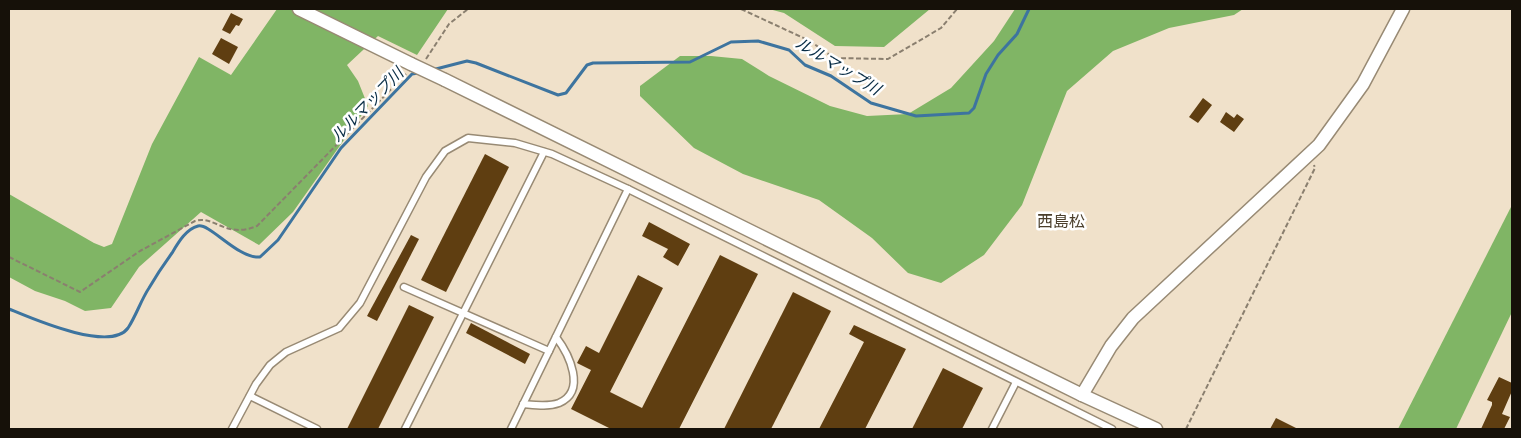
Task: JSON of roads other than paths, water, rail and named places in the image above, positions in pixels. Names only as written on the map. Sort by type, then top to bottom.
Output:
[{"type":"street","points":[[299,9],[413,67],[445,80],[1082,395],[1156,429]]},
{"type":"street","points":[[1082,395],[1111,346],[1133,318],[1319,145],[1364,84],[1403,9]]},
{"type":"lane","points":[[232,429],[270,365],[286,352],[339,328],[360,303],[426,177],[444,151],[468,138],[515,143],[544,152],[628,189],[1112,429]]},
{"type":"lane","points":[[405,429],[544,152]]},
{"type":"lane","points":[[511,429],[628,189]]},
{"type":"lane","points":[[404,287],[549,351]]},
{"type":"lane","points":[[523,404],[545,406],[558,404],[572,391],[572,369],[568,355],[556,337]]},
{"type":"lane","points":[[992,429],[1016,382]]},
{"type":"lane","points":[[250,396],[317,429]]},
{"type":"waterway","name":"ルルマップ川","points":[[432,70],[467,61],[558,95],[566,93],[587,65],[593,63],[690,62],[731,42],[758,41],[789,50],[805,65],[831,76],[871,103],[916,116],[969,113],[974,108],[986,74],[998,55],[1017,34],[1029,9]]},
{"type":"waterway","name":"ルルマップ川","points":[[9,309],[70,331],[105,337],[119,335],[128,328],[146,293],[180,241],[186,233],[194,228],[198,226],[210,230],[243,253],[260,257],[278,240],[341,148],[412,74],[418,73]]},
{"type":"district","name":"西島松","points":[[1061,221]]}]
